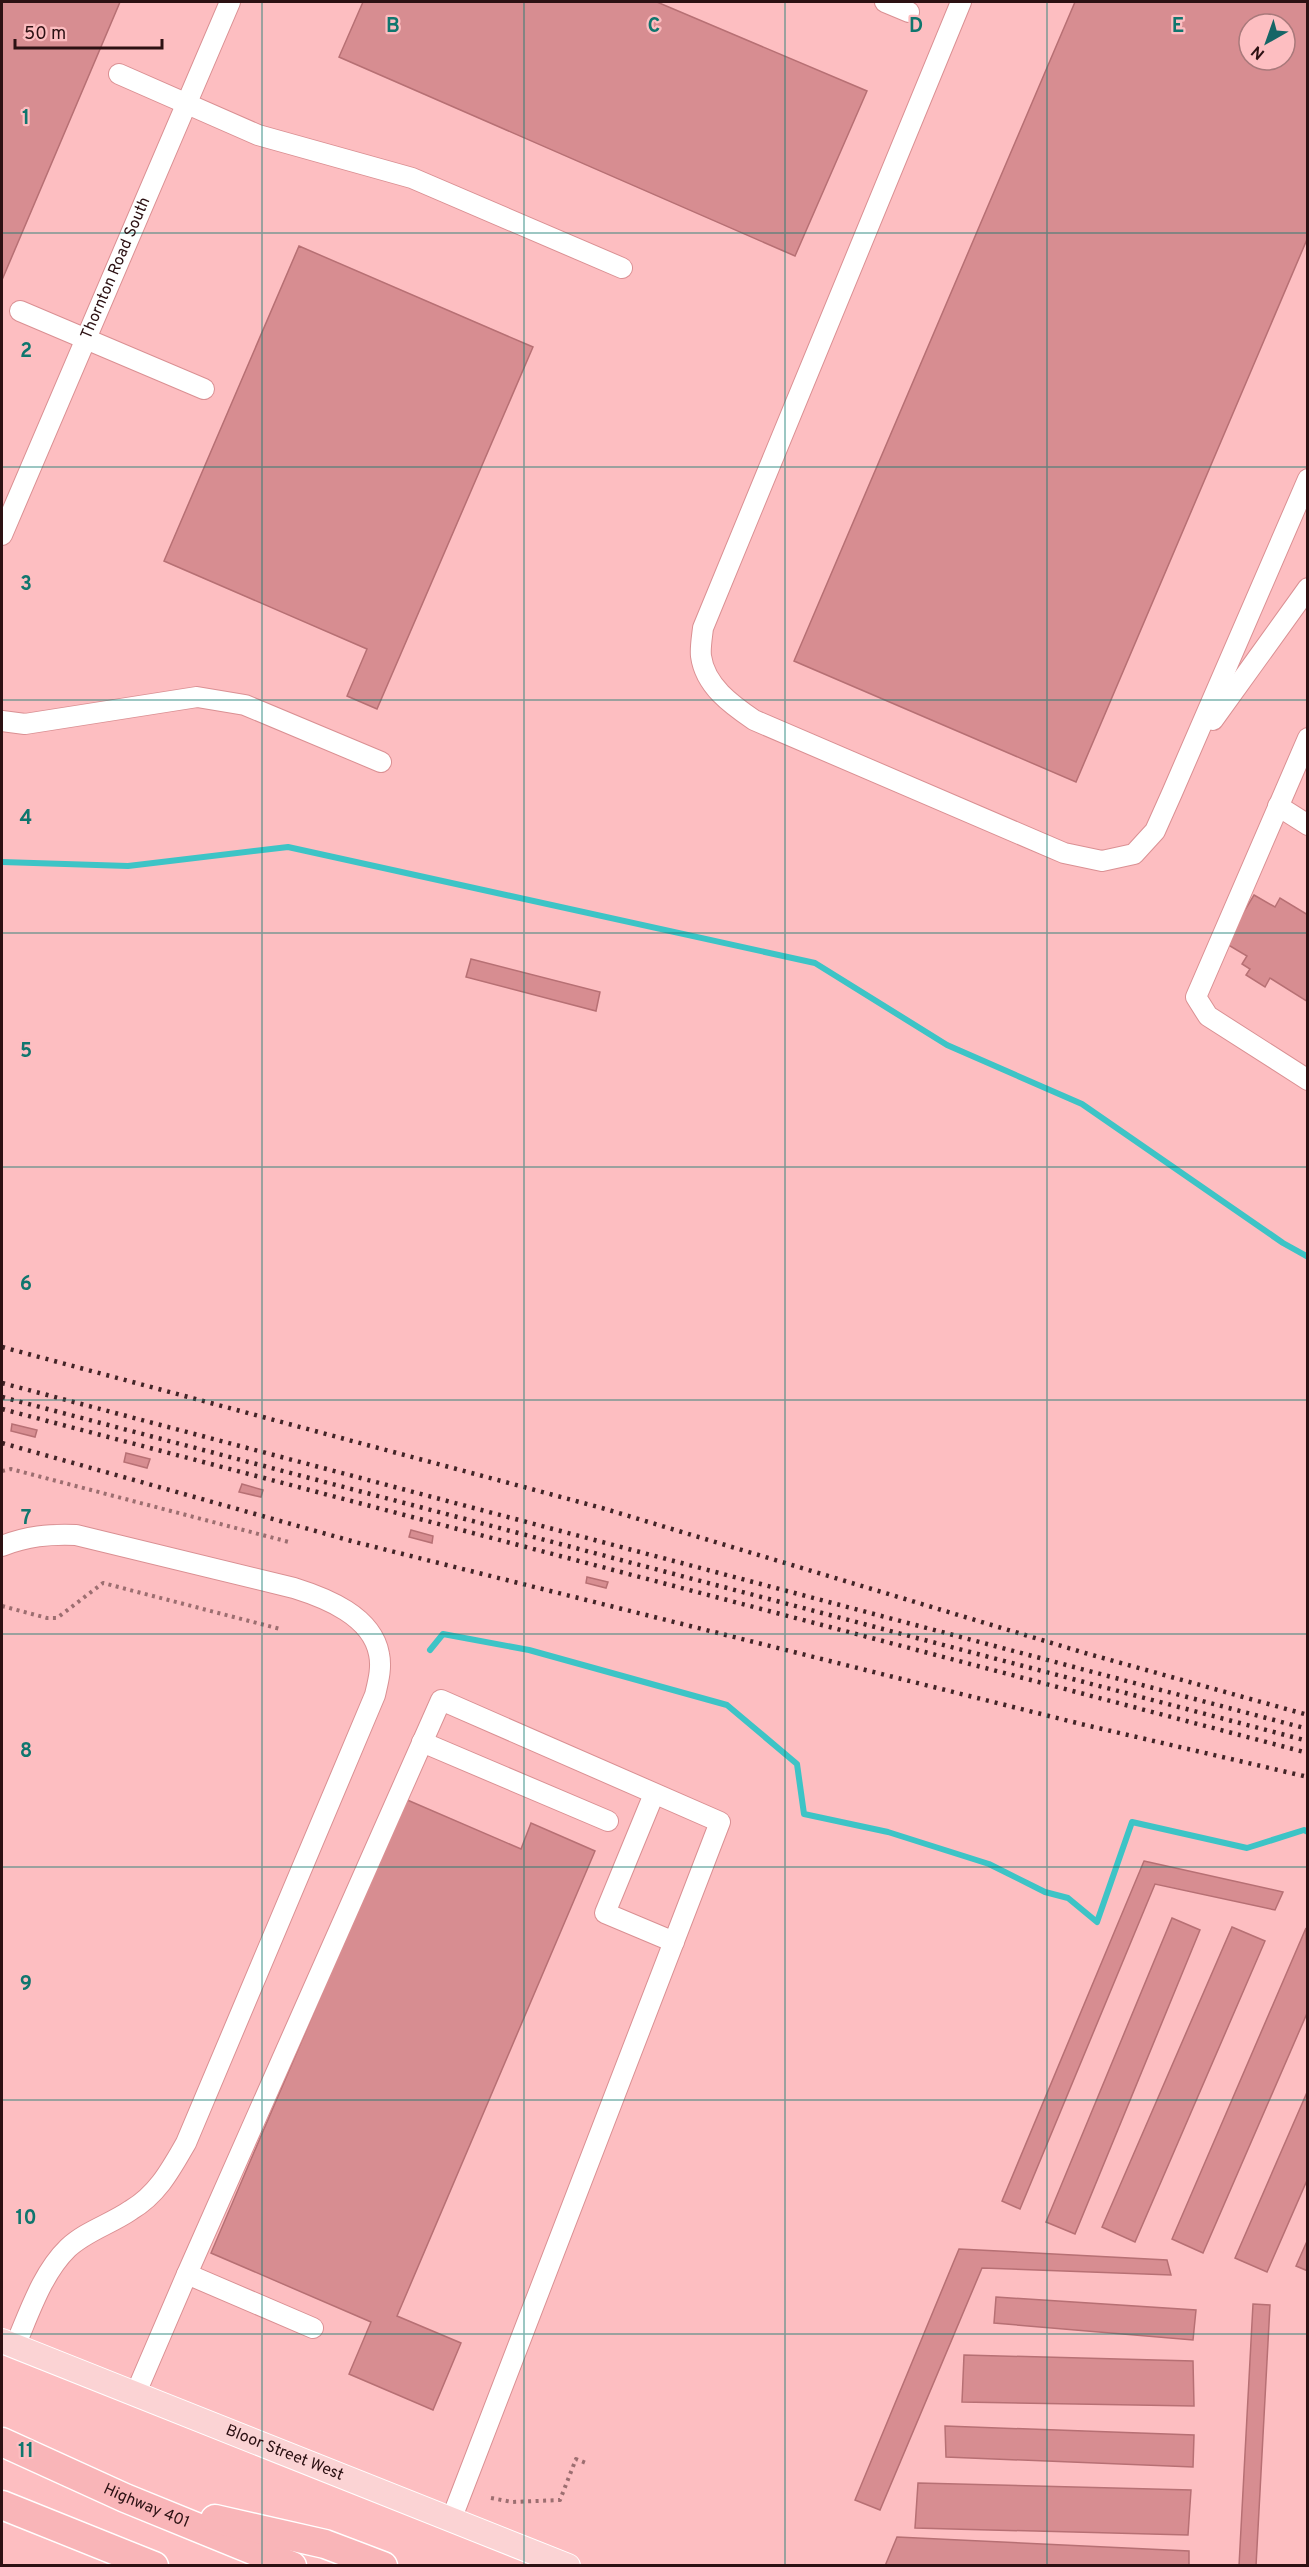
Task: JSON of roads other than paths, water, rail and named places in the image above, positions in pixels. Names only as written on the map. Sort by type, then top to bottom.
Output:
[{"type":"highway","name":"Highway 401","points":[[2,2442],[125,2498],[292,2565]]},
{"type":"highway","points":[[125,2498],[325,2544],[383,2565]]},
{"type":"highway","points":[[2,2505],[154,2565]]},
{"type":"main road","name":"Bloor Street West","points":[[8,2343],[135,2396],[568,2565]]},
{"type":"street","name":"Thornton Road South","points":[[2,535],[230,2]]},
{"type":"street","points":[[885,2],[909,12]]},
{"type":"street","points":[[961,2],[703,628],[701,657],[710,679],[728,702],[754,720],[1064,853],[1102,861],[1134,854],[1155,831],[1308,479]]},
{"type":"street","points":[[119,74],[258,135],[412,178],[622,268]]},
{"type":"street","points":[[20,312],[204,389]]},
{"type":"street","points":[[1191,751],[1308,588]]},
{"type":"street","points":[[2,721],[25,724],[197,698],[245,705],[381,762]]},
{"type":"street","points":[[1308,738],[1196,997],[1208,1016],[1308,1080]]},
{"type":"street","points":[[1278,806],[1308,825]]},
{"type":"street","points":[[2,1546],[23,1538],[47,1534],[76,1535],[294,1588],[325,1598],[350,1614],[371,1633],[379,1653],[380,1674],[370,1706],[186,2143],[156,2191],[132,2210],[81,2238],[66,2250],[8,2343]]},
{"type":"street","points":[[135,2396],[441,1700],[720,1822],[451,2520]]},
{"type":"street","points":[[423,1742],[608,1821]]},
{"type":"street","points":[[654,1794],[605,1913],[674,1942]]},
{"type":"street","points":[[187,2274],[313,2328]]},
{"type":"waterway","points":[[2,862],[128,866],[288,847],[815,963],[947,1045],[1082,1104],[1283,1243],[1308,1257]]},
{"type":"waterway","points":[[430,1650],[443,1634],[529,1650],[727,1705],[797,1764],[804,1814],[888,1832],[989,1864],[1045,1892],[1068,1898],[1097,1922],[1132,1822],[1247,1848],[1304,1830],[1308,1832]]},
{"type":"railway","points":[[2,1347],[602,1508],[1085,1653],[1308,1715]]},
{"type":"railway","points":[[2,1383],[1308,1729]]},
{"type":"railway","points":[[2,1397],[1308,1741]]},
{"type":"railway","points":[[2,1409],[1308,1753]]},
{"type":"railway","points":[[2,1443],[355,1542],[1081,1724],[1308,1777]]}]
